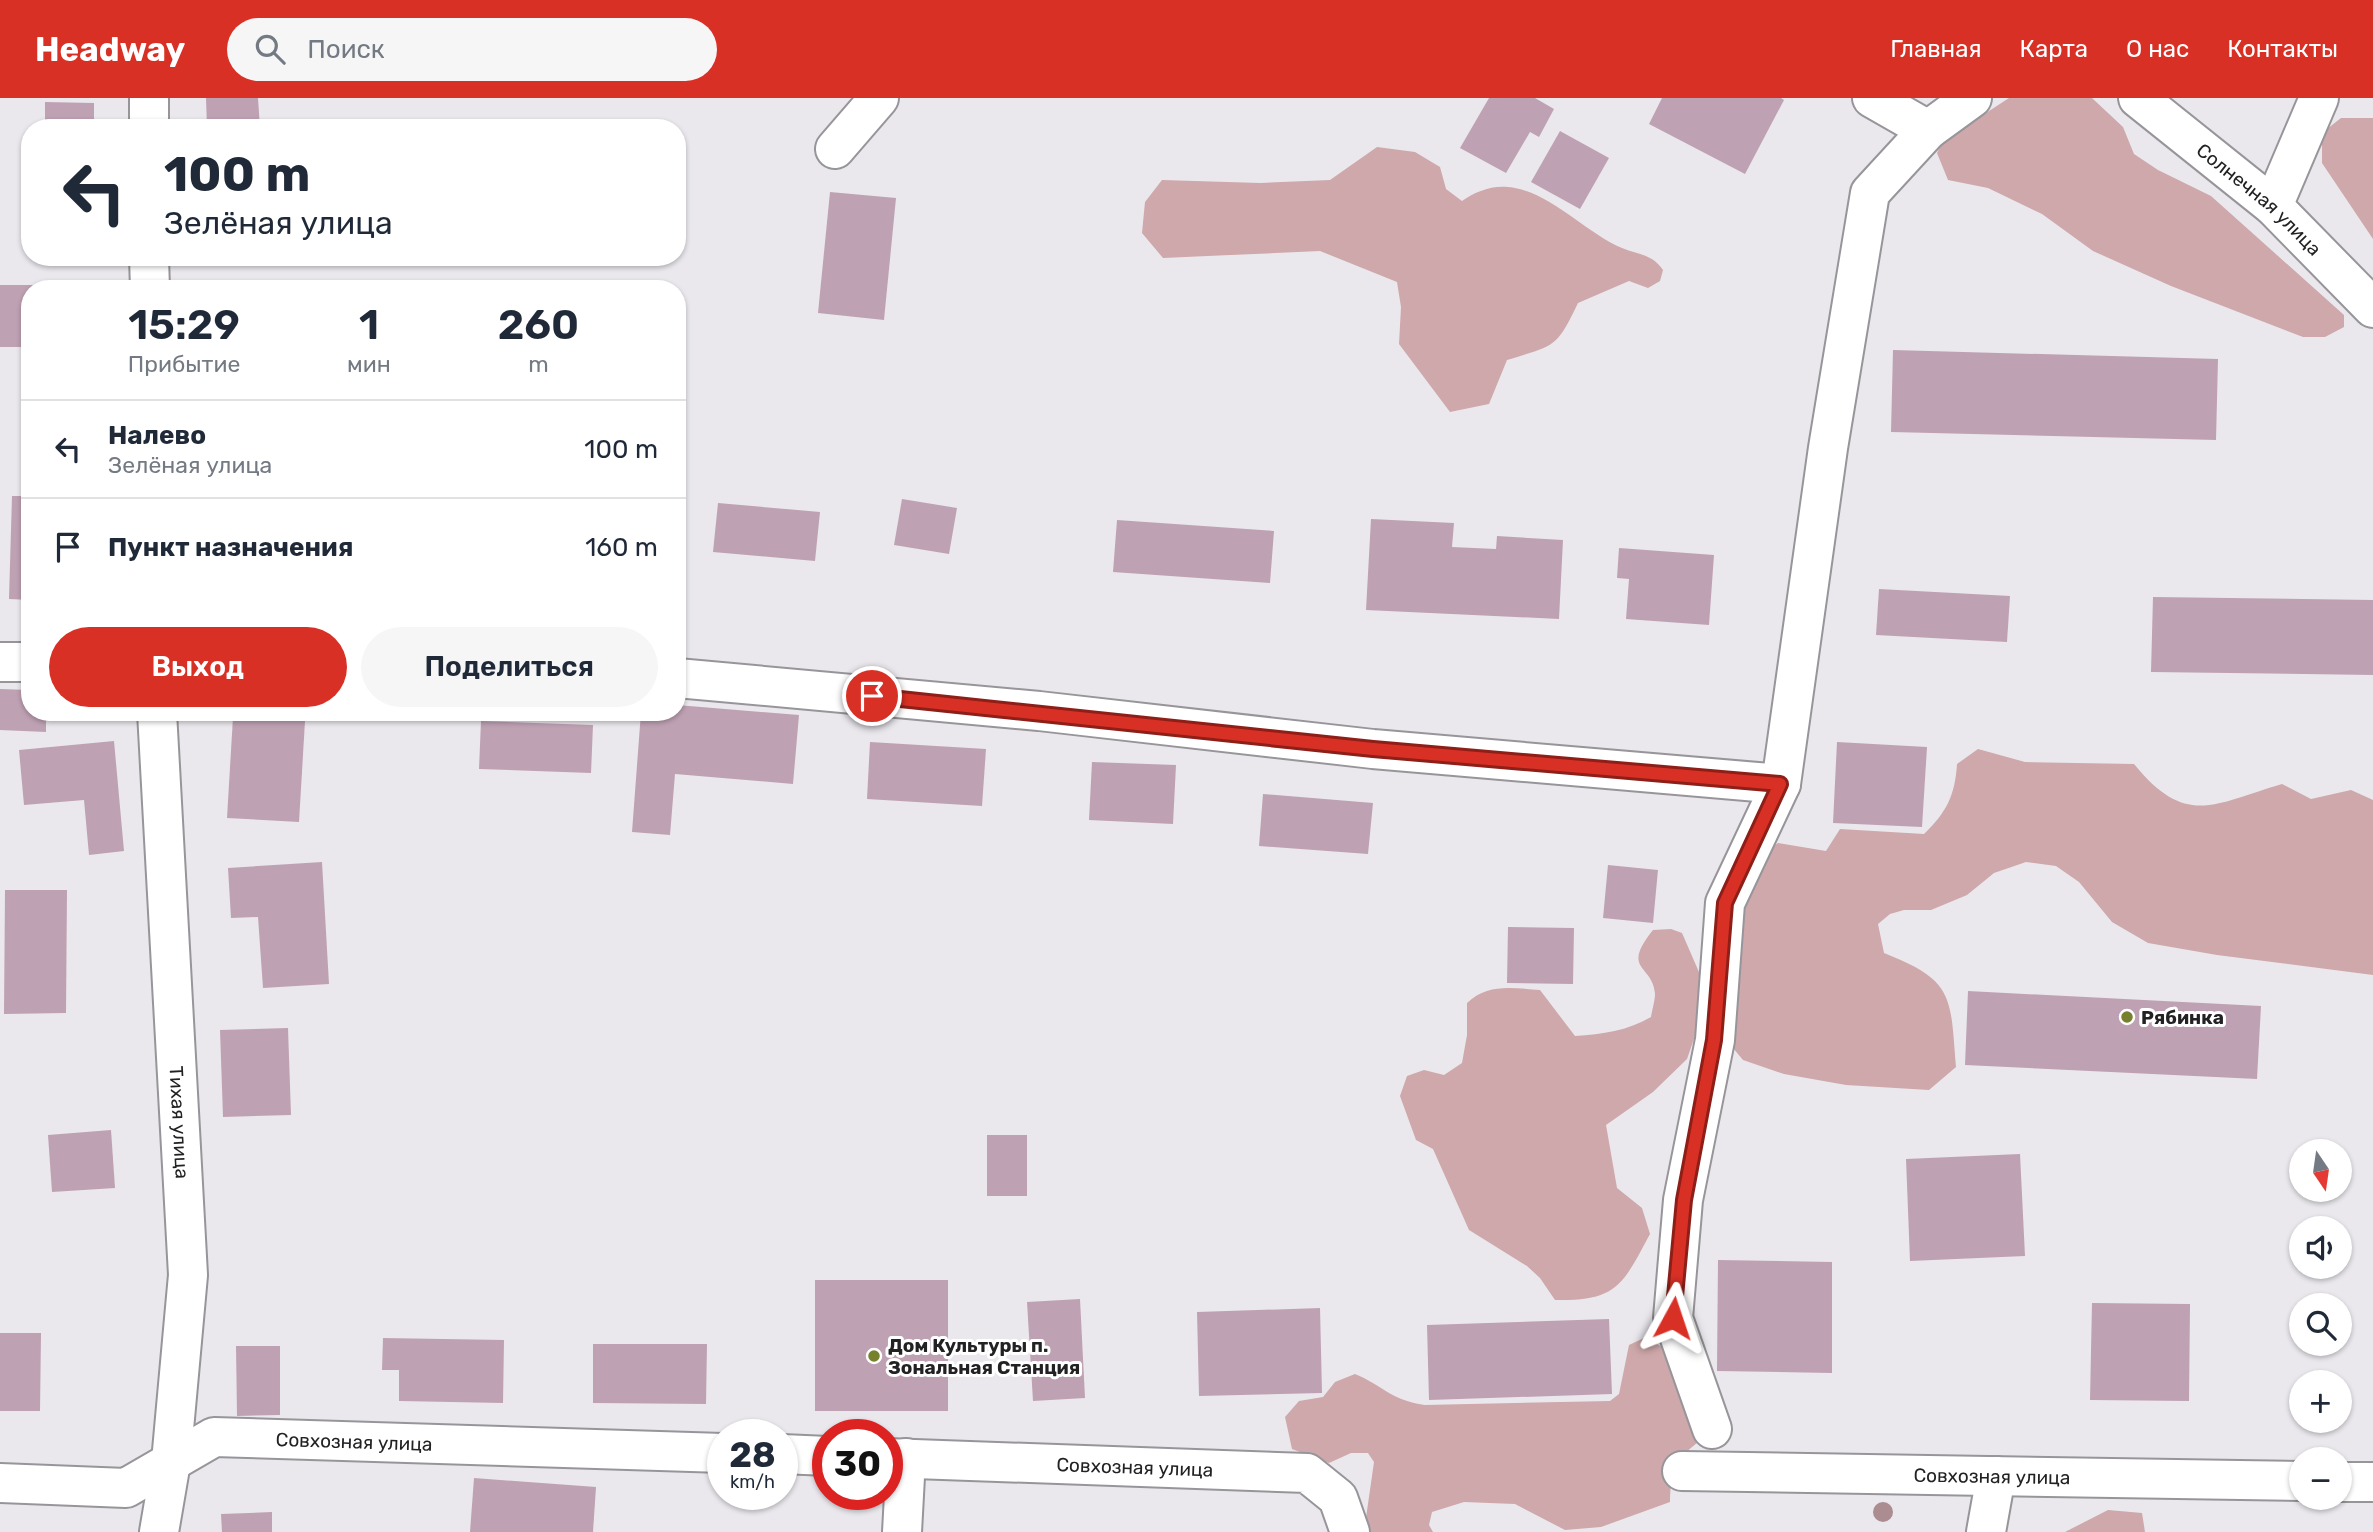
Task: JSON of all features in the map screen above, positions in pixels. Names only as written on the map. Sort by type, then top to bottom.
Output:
[{"type":"street","points":[[149,98],[149,119]]},
{"type":"street","points":[[835,149],[879,98]]},
{"type":"street","points":[[1872,98],[1928,130]]},
{"type":"street","points":[[1712,1429],[1673,1318],[1684,1200],[1714,1040],[1725,903],[1780,784],[1828,448],[1870,193],[1928,130],[1972,98]]},
{"type":"street","name":"Солнечная улица","points":[[2138,98],[2273,206],[2373,308]]},
{"type":"street","points":[[2273,206],[2319,98]]},
{"type":"street","points":[[0,662],[21,662]]},
{"type":"street","points":[[686,679],[1039,711],[1373,749],[1780,784]]},
{"type":"street","name":"Тихая улица","points":[[158,721],[188,1275],[171,1462],[159,1532]]},
{"type":"street","name":"Совхозная улица","points":[[0,1483],[126,1488],[214,1437],[707,1452]]},
{"type":"street","name":"Совхозная улица","points":[[903,1458],[1307,1473],[1338,1498],[1350,1532]]},
{"type":"street","name":"Совхозная улица","points":[[1682,1471],[2289,1481]]},
{"type":"street","points":[[1986,1532],[1996,1476]]},
{"type":"street","points":[[2352,1482],[2373,1482]]},
{"type":"street","points":[[901,1510],[902,1532]]},
{"type":"shaded area","points":[[2009,98],[2092,98],[2123,127],[2134,154],[2158,170],[2211,196],[2344,315],[2344,327],[2325,337],[2303,337],[2171,286],[2093,251],[2042,214],[1988,188],[1948,180],[1937,153],[1943,141]]},
{"type":"shaded area","points":[[2341,118],[2373,118],[2373,239],[2322,163],[2322,133]]},
{"type":"shaded area","points":[[1377,147],[1415,152],[1440,167],[1446,189],[1462,201],[1496,187],[1523,190],[1538,196],[1608,241],[1654,261],[1663,270],[1660,281],[1648,288],[1629,281],[1578,303],[1559,337],[1552,343],[1545,348],[1507,360],[1489,404],[1450,412],[1399,344],[1401,307],[1397,282],[1320,251],[1163,258],[1142,233],[1145,202],[1162,180],[1260,183],[1330,180]]},
{"type":"shaded area","points":[[1978,749],[2025,762],[2134,764],[2152,784],[2186,804],[2202,806],[2219,803],[2282,784],[2311,799],[2351,790],[2373,800],[2373,975],[2217,955],[2148,943],[2112,922],[2079,882],[2056,866],[2026,862],[1994,873],[1967,895],[1931,910],[1904,910],[1890,914],[1878,924],[1884,953],[1924,973],[1936,983],[1949,1007],[1956,1067],[1929,1090],[1846,1085],[1784,1074],[1743,1060],[1728,1042],[1733,916],[1757,857],[1778,843],[1826,851],[1840,829],[1924,834],[1939,818],[1948,802],[1957,764]]},
{"type":"shaded area","points":[[1671,929],[1682,933],[1702,979],[1697,1030],[1687,1059],[1653,1092],[1606,1125],[1617,1188],[1642,1208],[1650,1234],[1632,1266],[1615,1287],[1592,1297],[1555,1300],[1540,1278],[1527,1266],[1469,1230],[1433,1149],[1416,1140],[1400,1096],[1407,1076],[1424,1070],[1444,1075],[1462,1063],[1467,1035],[1467,1003],[1483,992],[1501,988],[1540,990],[1575,1036],[1614,1031],[1651,1017],[1655,994],[1653,984],[1641,966],[1639,953],[1653,930]]},
{"type":"shaded area","points":[[1644,1338],[1671,1354],[1679,1366],[1691,1392],[1703,1438],[1686,1452],[1676,1465],[1670,1502],[1601,1527],[1565,1530],[1515,1504],[1464,1502],[1432,1512],[1429,1525],[1433,1532],[1364,1532],[1374,1462],[1368,1453],[1351,1453],[1329,1463],[1292,1449],[1285,1417],[1299,1401],[1323,1397],[1335,1382],[1355,1374],[1403,1400],[1425,1405],[1610,1401],[1619,1394],[1629,1345]]},
{"type":"shaded area","points":[[2108,1510],[2142,1513],[2145,1532],[2065,1532]]},
{"type":"building","points":[[206,98],[258,98],[259,119],[207,119]]},
{"type":"building","points":[[1489,98],[1535,98],[1554,109],[1539,137],[1530,132],[1506,173],[1460,148]]},
{"type":"building","points":[[1662,98],[1784,100],[1745,174],[1649,124]]},
{"type":"building","points":[[45,102],[94,103],[94,119],[45,119]]},
{"type":"building","points":[[1560,131],[1609,158],[1580,209],[1531,182]]},
{"type":"building","points":[[830,192],[896,198],[884,320],[818,313]]},
{"type":"building","points":[[0,285],[21,285],[21,347],[0,347]]},
{"type":"building","points":[[1893,350],[2218,359],[2216,440],[1891,432]]},
{"type":"building","points":[[12,496],[21,496],[21,600],[9,599]]},
{"type":"building","points":[[902,499],[957,508],[949,554],[894,545]]},
{"type":"building","points":[[718,503],[820,512],[815,561],[713,552]]},
{"type":"building","points":[[1371,519],[1454,523],[1452,547],[1496,549],[1497,536],[1563,540],[1559,619],[1366,610]]},
{"type":"building","points":[[1117,520],[1274,531],[1270,583],[1113,572]]},
{"type":"building","points":[[1619,548],[1714,555],[1709,625],[1626,619],[1629,579],[1617,578]]},
{"type":"building","points":[[1879,589],[2010,596],[2007,642],[1876,635]]},
{"type":"building","points":[[2153,597],[2373,600],[2373,675],[2151,672]]},
{"type":"building","points":[[0,689],[21,690],[21,721],[46,721],[46,732],[0,730]]},
{"type":"building","points":[[686,706],[799,715],[793,784],[675,774],[670,835],[632,832],[640,721],[686,721]]},
{"type":"building","points":[[233,721],[305,721],[299,822],[227,818]]},
{"type":"building","points":[[481,721],[593,725],[591,773],[479,769]]},
{"type":"building","points":[[114,741],[124,851],[89,855],[84,800],[24,805],[19,750]]},
{"type":"building","points":[[870,742],[986,749],[982,806],[867,799]]},
{"type":"building","points":[[1837,742],[1927,747],[1922,827],[1833,823]]},
{"type":"building","points":[[1092,762],[1176,765],[1173,824],[1089,820]]},
{"type":"building","points":[[1263,794],[1373,803],[1368,854],[1259,846]]},
{"type":"building","points":[[322,862],[329,984],[263,988],[258,917],[231,918],[228,868]]},
{"type":"building","points":[[1608,865],[1658,870],[1653,923],[1603,918]]},
{"type":"building","points":[[5,890],[67,890],[66,1013],[4,1014]]},
{"type":"building","points":[[1508,927],[1574,928],[1573,984],[1507,983]]},
{"type":"building","points":[[1968,991],[2261,1006],[2257,1079],[1965,1065]]},
{"type":"building","points":[[288,1028],[291,1115],[223,1117],[220,1030]]},
{"type":"building","points":[[111,1130],[115,1188],[52,1192],[48,1135]]},
{"type":"building","points":[[987,1135],[1027,1135],[1027,1196],[987,1196]]},
{"type":"building","points":[[2020,1154],[2025,1256],[1910,1261],[1906,1159]]},
{"type":"building","points":[[1718,1260],[1832,1262],[1832,1373],[1717,1371]]},
{"type":"building","points":[[815,1280],[948,1280],[948,1411],[815,1411]]},
{"type":"building","points":[[1080,1299],[1085,1398],[1033,1401],[1027,1302]]},
{"type":"building","points":[[2092,1303],[2190,1304],[2189,1401],[2090,1400]]},
{"type":"building","points":[[1320,1308],[1322,1393],[1199,1396],[1197,1312]]},
{"type":"building","points":[[1609,1319],[1612,1394],[1429,1400],[1427,1325]]},
{"type":"building","points":[[0,1333],[41,1333],[40,1411],[0,1411]]},
{"type":"building","points":[[383,1338],[504,1340],[503,1403],[399,1401],[399,1370],[382,1370]]},
{"type":"building","points":[[593,1344],[707,1344],[706,1404],[593,1403]]},
{"type":"building","points":[[236,1346],[280,1346],[280,1415],[237,1416]]},
{"type":"building","points":[[474,1478],[596,1487],[593,1532],[470,1532]]},
{"type":"building","points":[[272,1512],[272,1532],[222,1532],[221,1514]]},
{"type":"place","name":"Рябинка","points":[[2127,1017]]},
{"type":"place","name":"Дом Культуры п. Зональная Станция","points":[[874,1356]]},
{"type":"route","points":[[872,696],[1039,711],[1373,749],[1780,784],[1725,903],[1714,1040],[1684,1200],[1673,1318]]}]
